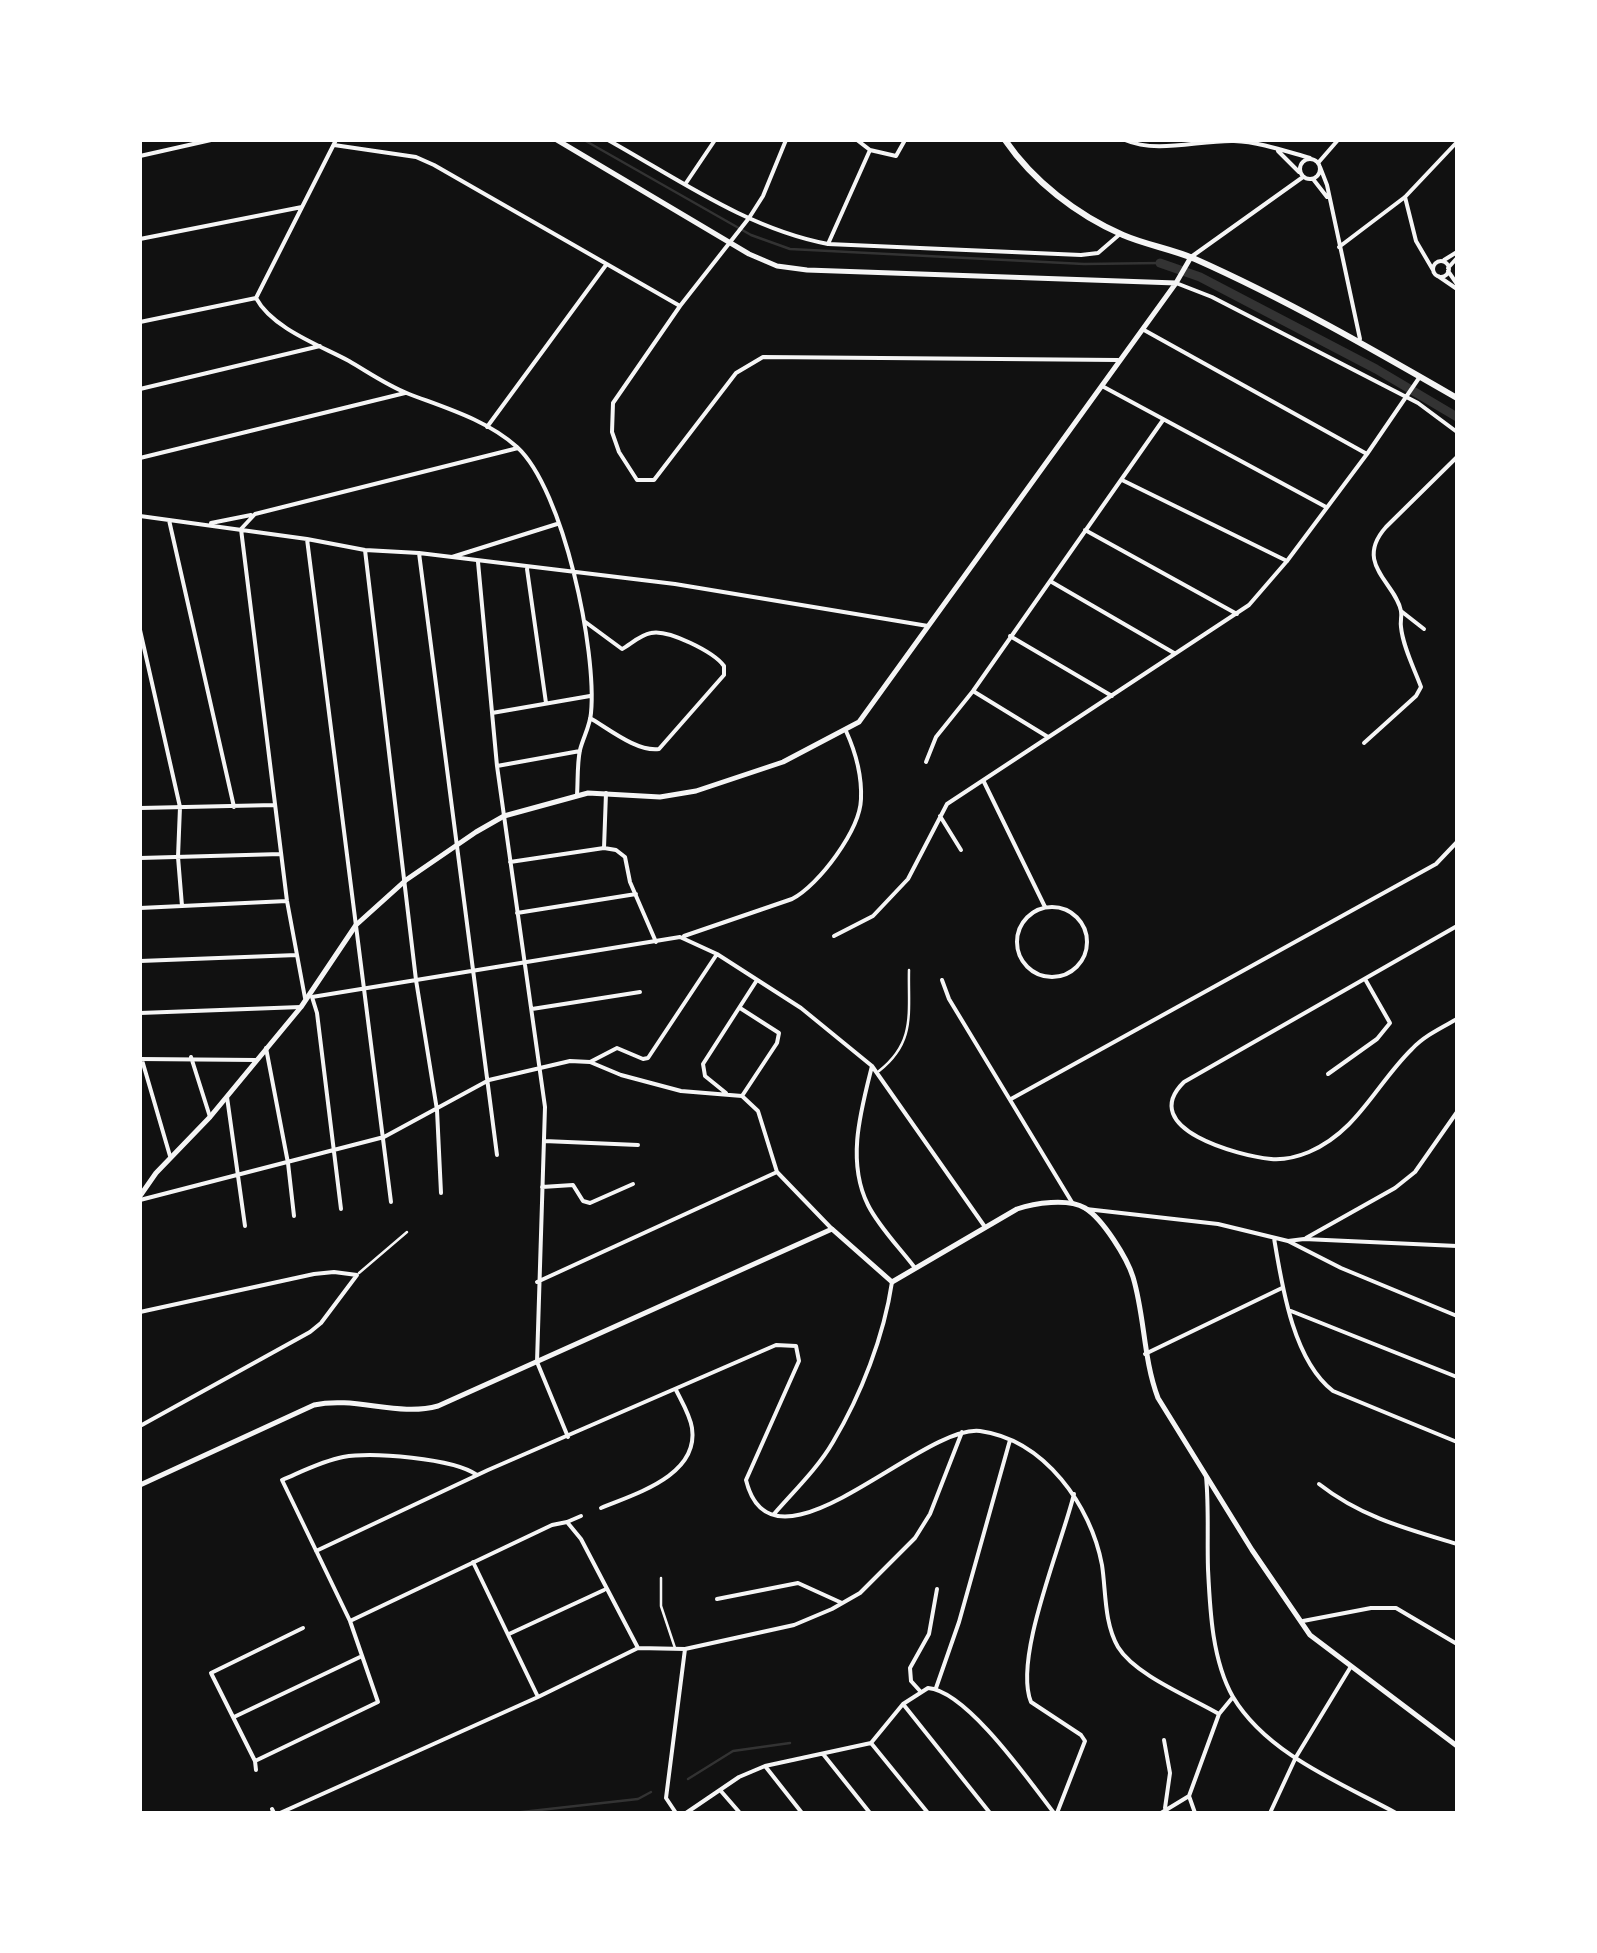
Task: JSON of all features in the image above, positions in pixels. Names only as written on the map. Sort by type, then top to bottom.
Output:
[{"type":"main road","points":[[1005,140],[1068,204],[1120,234],[1191,257],[1457,398]]},
{"type":"street","points":[[140,156],[212,140]]},
{"type":"street","points":[[557,140],[777,266],[1178,280],[1408,394],[1457,432]]},
{"type":"street","points":[[608,140],[748,220],[786,235],[828,244],[1092,255],[1104,250],[1120,234]]},
{"type":"street","points":[[686,183],[716,140]]},
{"type":"street","points":[[786,140],[763,196],[748,220],[680,306],[613,403],[610,418],[619,452],[631,474],[646,482],[654,480],[736,374],[763,357],[1119,360]]},
{"type":"street","points":[[857,140],[870,150],[896,156],[906,140]]},
{"type":"street","points":[[1125,140],[1158,146],[1222,141],[1274,147],[1310,158],[1319,165],[1361,344]]},
{"type":"street","points":[[1313,179],[1338,140]]},
{"type":"street","points":[[1340,247],[1404,197],[1457,142]]},
{"type":"street","points":[[256,298],[334,143],[416,157],[434,165],[680,306]]},
{"type":"street","points":[[1274,147],[1301,175],[1313,179],[1329,201]]},
{"type":"street","points":[[828,244],[870,150]]},
{"type":"street","points":[[1301,175],[1301,162],[1310,158]]},
{"type":"street","points":[[140,1198],[170,1156],[210,1118],[310,996],[356,925],[406,880],[458,844],[504,816],[577,795],[606,792],[660,797],[696,791],[783,762],[846,731],[876,702],[1191,257],[1301,175]]},
{"type":"street","points":[[1404,197],[1416,241],[1433,270],[1457,286]]},
{"type":"street","points":[[140,239],[302,208]]},
{"type":"street","points":[[1422,249],[1441,261],[1457,286]]},
{"type":"street","points":[[1433,270],[1441,261],[1457,255]]},
{"type":"street","points":[[1438,276],[1448,270],[1457,255]]},
{"type":"street","points":[[487,427],[606,266]]},
{"type":"street","points":[[140,322],[256,298]]},
{"type":"street","points":[[256,298],[268,314],[321,346],[406,393],[449,407],[487,427],[518,448],[533,468],[576,571],[584,621],[590,718],[580,751],[577,795]]},
{"type":"street","points":[[1142,329],[1367,454]]},
{"type":"street","points":[[140,389],[321,346]]},
{"type":"street","points":[[834,936],[873,916],[908,880],[947,804],[1237,614],[1261,593],[1367,454],[1419,377]]},
{"type":"street","points":[[1102,386],[1326,507]]},
{"type":"street","points":[[140,458],[406,393]]},
{"type":"street","points":[[926,762],[936,736],[973,691],[1162,420]]},
{"type":"street","points":[[204,524],[518,448]]},
{"type":"street","points":[[1424,629],[1401,611],[1374,556],[1386,526],[1457,458]]},
{"type":"street","points":[[1122,480],[1287,561]]},
{"type":"street","points":[[241,529],[255,514]]},
{"type":"street","points":[[140,516],[365,550],[576,571],[928,626]]},
{"type":"street","points":[[169,520],[234,806]]},
{"type":"street","points":[[450,558],[557,524]]},
{"type":"street","points":[[241,529],[296,956],[318,1014],[342,1210]]},
{"type":"street","points":[[1085,530],[1237,614]]},
{"type":"street","points":[[307,539],[392,1202]]},
{"type":"street","points":[[365,550],[416,980],[437,1110],[442,1193]]},
{"type":"street","points":[[419,554],[497,1155]]},
{"type":"street","points":[[478,562],[497,766],[545,1107],[537,1362],[568,1438]]},
{"type":"street","points":[[527,568],[546,703]]},
{"type":"street","points":[[1050,581],[1174,654]]},
{"type":"street","points":[[1364,743],[1420,691],[1402,634],[1401,611]]},
{"type":"street","points":[[584,621],[622,649],[643,635],[659,632],[711,652],[724,666],[724,675],[659,749],[638,745],[590,718]]},
{"type":"street","points":[[140,630],[180,807],[178,857],[182,906]]},
{"type":"street","points":[[1010,636],[1112,696]]},
{"type":"street","points":[[973,691],[1048,737]]},
{"type":"street","points":[[492,713],[590,696]]},
{"type":"street","points":[[310,996],[680,938],[792,899],[820,877],[852,827],[862,803],[858,761],[846,731]]},
{"type":"street","points":[[497,766],[580,751]]},
{"type":"street","points":[[984,782],[1046,907]]},
{"type":"street","points":[[604,848],[606,792]]},
{"type":"street","points":[[140,808],[276,805]]},
{"type":"street","points":[[940,816],[961,850]]},
{"type":"street","points":[[1010,1099],[1436,864],[1457,842]]},
{"type":"street","points":[[510,862],[604,848],[616,850],[625,857],[656,942]]},
{"type":"street","points":[[140,858],[281,854]]},
{"type":"street","points":[[516,913],[636,894]]},
{"type":"street","points":[[140,908],[288,902]]},
{"type":"street","points":[[1046,907],[1068,911],[1084,928],[1087,939],[1082,961],[1064,976],[1052,978],[1030,971],[1018,952],[1016,940],[1025,918],[1046,907]]},
{"type":"street","points":[[1457,926],[1184,1082],[1172,1099],[1176,1122],[1196,1137],[1245,1153],[1285,1159],[1308,1152],[1329,1141],[1361,1114],[1409,1050],[1457,1019]]},
{"type":"street","points":[[680,938],[718,954],[758,979],[801,1008],[872,1066],[985,1226]]},
{"type":"street","points":[[590,1062],[619,1048],[648,1058],[718,954]]},
{"type":"street","points":[[140,961],[296,956]]},
{"type":"street","points":[[1328,1074],[1387,1030],[1388,1016],[1365,978]]},
{"type":"street","points":[[730,1095],[702,1071],[758,979]]},
{"type":"street","points":[[942,980],[949,999],[1074,1205]]},
{"type":"street","points":[[532,1009],[640,992]]},
{"type":"street","points":[[140,1013],[301,1007]]},
{"type":"street","points":[[739,1008],[779,1033],[777,1043],[742,1096]]},
{"type":"street","points":[[266,1048],[294,1216]]},
{"type":"street","points":[[191,1057],[210,1118]]},
{"type":"street","points":[[170,1156],[141,1059],[256,1060]]},
{"type":"street","points":[[140,1198],[384,1137],[488,1080],[540,1066],[590,1062],[680,1091],[742,1096],[758,1111],[777,1172],[892,1282]]},
{"type":"street","points":[[872,1066],[858,1124],[859,1180],[870,1208],[916,1270]]},
{"type":"street","points":[[227,1097],[246,1226]]},
{"type":"street","points":[[1304,1239],[1395,1188],[1415,1172],[1457,1112]]},
{"type":"street","points":[[544,1141],[638,1145]]},
{"type":"street","points":[[537,1282],[777,1172]]},
{"type":"street","points":[[542,1187],[573,1184],[583,1201],[590,1202],[633,1184]]},
{"type":"street","points":[[892,1282],[985,1226],[1029,1205],[1074,1205],[1218,1224],[1288,1242],[1457,1316]]},
{"type":"street","points":[[1086,1209],[1117,1246],[1132,1272],[1145,1354],[1158,1398],[1300,1622],[1350,1668],[1457,1746]]},
{"type":"street","points":[[140,1486],[314,1405],[344,1401],[432,1408],[832,1228]]},
{"type":"street","points":[[1274,1238],[1282,1288],[1300,1348],[1321,1382],[1333,1391],[1457,1442]]},
{"type":"street","points":[[1288,1242],[1304,1239],[1457,1246]]},
{"type":"street","points":[[140,1312],[314,1274],[357,1275],[310,1332],[140,1426]]},
{"type":"street","points":[[774,1514],[833,1443],[867,1370],[888,1309],[892,1282]]},
{"type":"street","points":[[1145,1354],[1282,1288]]},
{"type":"street","points":[[1291,1311],[1457,1378]]},
{"type":"street","points":[[316,1552],[476,1476],[776,1345],[796,1346],[799,1354],[793,1376],[746,1480],[758,1506],[774,1514],[798,1518],[938,1440],[978,1431],[1010,1440],[1056,1474],[1074,1494],[1096,1542],[1109,1622],[1119,1650],[1141,1669],[1219,1714]]},
{"type":"street","points":[[601,1508],[662,1481],[674,1471],[691,1444],[691,1423],[676,1390]]},
{"type":"street","points":[[276,1812],[538,1697],[638,1648],[684,1649],[794,1625],[842,1604],[860,1592],[915,1538],[930,1514],[962,1432]]},
{"type":"street","points":[[936,1688],[980,1552],[1010,1440]]},
{"type":"street","points":[[255,1761],[372,1707],[378,1697],[360,1657],[350,1621],[282,1480],[353,1456],[451,1464],[476,1476]]},
{"type":"street","points":[[1206,1476],[1212,1620],[1217,1651],[1233,1696],[1252,1722],[1296,1758],[1396,1813]]},
{"type":"street","points":[[1320,1484],[1372,1518],[1457,1544]]},
{"type":"street","points":[[686,1813],[766,1766],[871,1743],[902,1704],[920,1691],[936,1688],[984,1726],[1056,1813],[1084,1748],[1081,1735],[1031,1702],[1025,1677],[1037,1618],[1074,1494]]},
{"type":"street","points":[[350,1621],[552,1524],[581,1516]]},
{"type":"street","points":[[567,1522],[581,1539],[638,1648]]},
{"type":"street","points":[[472,1561],[538,1697]]},
{"type":"street","points":[[717,1599],[798,1583],[842,1604]]},
{"type":"street","points":[[508,1634],[605,1590]]},
{"type":"street","points":[[920,1691],[910,1681],[910,1668],[927,1642],[937,1590]]},
{"type":"street","points":[[1300,1622],[1371,1608],[1396,1608],[1457,1644]]},
{"type":"street","points":[[256,1770],[211,1674],[303,1628]]},
{"type":"street","points":[[676,1813],[666,1798],[684,1649]]},
{"type":"street","points":[[234,1717],[360,1657]]},
{"type":"street","points":[[1270,1813],[1296,1758],[1350,1668]]},
{"type":"street","points":[[1195,1813],[1189,1796],[1219,1714],[1233,1696]]},
{"type":"street","points":[[902,1704],[990,1813]]},
{"type":"street","points":[[1163,1810],[1170,1772],[1164,1740]]},
{"type":"street","points":[[871,1743],[928,1813]]},
{"type":"street","points":[[822,1752],[870,1813]]},
{"type":"street","points":[[766,1766],[802,1813]]},
{"type":"street","points":[[720,1790],[740,1813]]},
{"type":"street","points":[[1163,1810],[1189,1796]]},
{"type":"lane","points":[[878,1072],[905,1040],[909,970]]},
{"type":"lane","points":[[357,1275],[407,1232]]},
{"type":"lane","points":[[661,1578],[661,1606],[675,1650]]},
{"type":"waterway","points":[[584,140],[751,235],[790,249],[1084,264],[1160,263]]},
{"type":"waterway","points":[[1160,263],[1200,277],[1376,369],[1457,417]]},
{"type":"waterway","points":[[688,1779],[733,1751],[790,1743]]},
{"type":"waterway","points":[[513,1813],[638,1799],[651,1792]]}]
